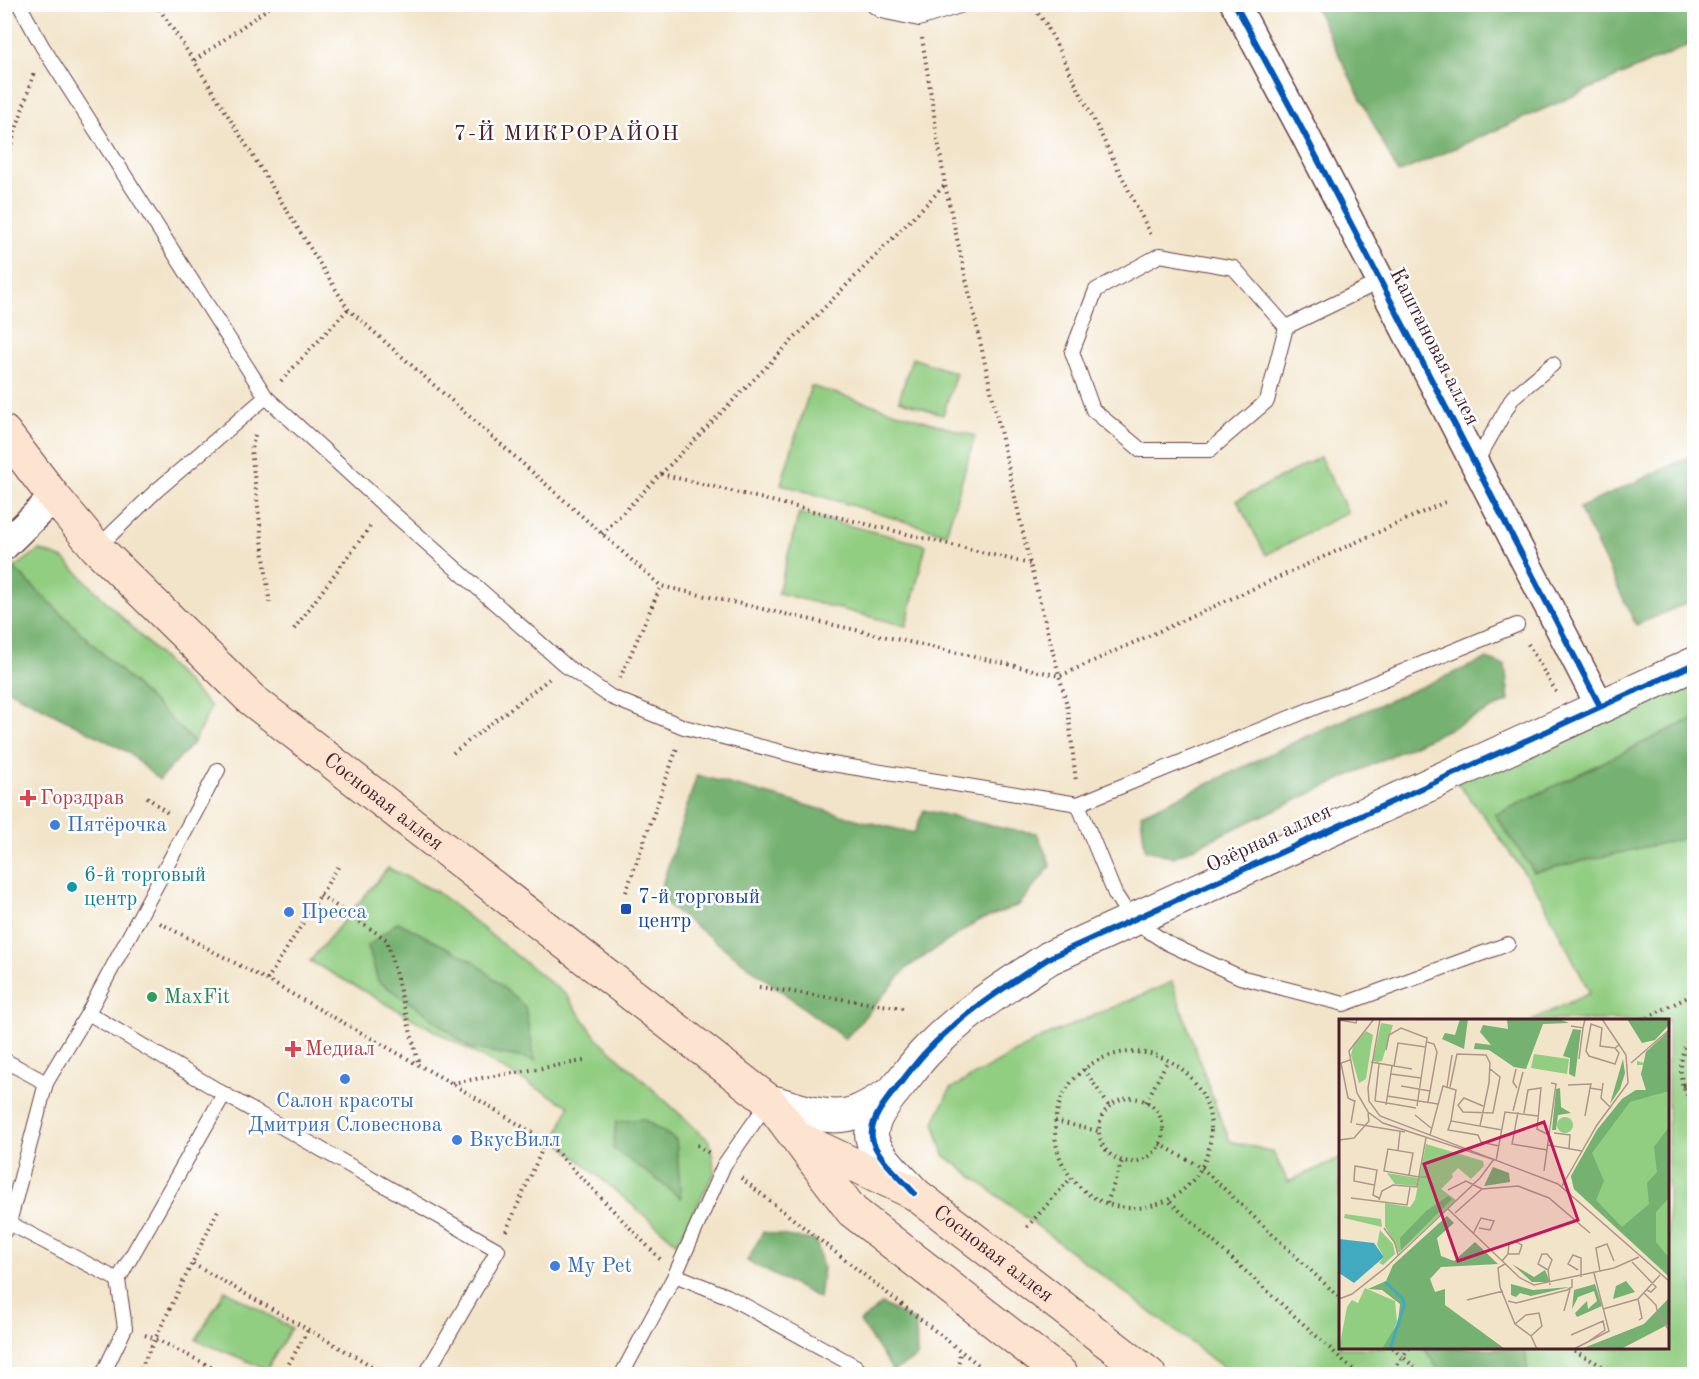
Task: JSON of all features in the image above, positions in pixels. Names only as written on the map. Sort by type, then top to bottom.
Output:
[{"type":"main road","name":"Сосновая аллея","points":[[4,432],[97,548],[251,699],[769,1101],[852,1211],[1061,1374]]},
{"type":"main road","name":"Сосновая аллея","points":[[795,1137],[914,1193],[1149,1374]]},
{"type":"street","name":"Каштановая аллея","points":[[1235,4],[1304,131],[1600,706]]},
{"type":"street","points":[[4,546],[54,497]]},
{"type":"street","name":"Озёрная аллея","points":[[890,1094],[923,1054],[951,1028],[997,992],[1049,958],[1695,664]]},
{"type":"street","points":[[769,1101],[821,1115],[840,1117],[856,1113],[890,1094]]},
{"type":"street","points":[[890,1094],[873,1123],[872,1139],[878,1153],[914,1193]]},
{"type":"street","points":[[795,1137],[809,1119],[821,1115]]},
{"type":"lane","points":[[19,4],[42,46],[266,397],[566,666],[611,697],[684,727],[820,762],[1078,804],[1517,625]]},
{"type":"lane","points":[[871,4],[881,11],[919,20],[966,4]]},
{"type":"lane","points":[[1286,327],[1234,268],[1160,255],[1096,290],[1072,352],[1093,410],[1141,450],[1210,450],[1267,401],[1286,327],[1381,281]]},
{"type":"lane","points":[[1475,464],[1513,397],[1552,364]]},
{"type":"lane","points":[[97,548],[156,491],[266,397]]},
{"type":"lane","points":[[118,1280],[7,1228],[46,1083],[87,1013],[218,770]]},
{"type":"lane","points":[[1078,804],[1115,894],[1132,920],[1167,943],[1240,977],[1344,1004],[1508,944]]},
{"type":"lane","points":[[87,1013],[498,1250],[426,1374]]},
{"type":"lane","points":[[4,1060],[46,1083]]},
{"type":"lane","points":[[103,1374],[125,1328],[118,1280],[224,1094]]},
{"type":"lane","points":[[622,1374],[675,1275],[724,1165],[769,1101]]},
{"type":"lane","points":[[675,1275],[727,1296],[855,1366],[863,1374]]},
{"type":"path","points":[[156,4],[348,309],[661,586],[1060,676],[1445,502]]},
{"type":"path","points":[[1031,4],[1046,24],[1160,255]]},
{"type":"path","points":[[194,61],[273,5]]},
{"type":"path","points":[[919,20],[945,185],[1030,564],[1068,709],[1078,804]]},
{"type":"path","points":[[4,167],[42,46]]},
{"type":"path","points":[[602,534],[945,185]]},
{"type":"path","points":[[270,606],[251,450],[266,397],[348,309]]},
{"type":"path","points":[[660,474],[1030,564]]},
{"type":"path","points":[[294,629],[385,506]]},
{"type":"path","points":[[611,697],[661,586]]},
{"type":"path","points":[[1517,625],[1560,699]]},
{"type":"path","points":[[453,753],[566,666]]},
{"type":"path","points":[[626,892],[684,727]]},
{"type":"path","points":[[147,797],[188,826]]},
{"type":"path","points":[[267,980],[340,864]]},
{"type":"path","points":[[320,895],[387,940],[419,1065]]},
{"type":"path","points":[[141,913],[267,980],[451,1083],[546,1141],[675,1275]]},
{"type":"path","points":[[759,987],[903,1008]]},
{"type":"path","points":[[1644,1019],[1693,995],[1695,1001]]},
{"type":"path","points":[[1695,1032],[1690,1037],[1681,1061],[1683,1086],[1695,1107]]},
{"type":"path","points":[[1140,1052],[1168,1060],[1192,1078],[1207,1104],[1212,1137],[1202,1168],[1170,1202],[1152,1207],[1122,1208],[1093,1198],[1071,1178],[1057,1151],[1055,1121],[1064,1092],[1084,1069],[1110,1055],[1140,1052]]},
{"type":"path","points":[[1146,1102],[1168,1060]]},
{"type":"path","points":[[451,1083],[584,1061]]},
{"type":"path","points":[[1084,1069],[1109,1106]]},
{"type":"path","points":[[1683,1086],[1695,1084]]},
{"type":"path","points":[[1134,1098],[1146,1102],[1156,1111],[1162,1122],[1163,1133],[1160,1144],[1144,1160],[1122,1161],[1110,1155],[1102,1144],[1098,1131],[1101,1117],[1109,1106],[1121,1100],[1134,1098]]},
{"type":"path","points":[[1055,1121],[1098,1131]]},
{"type":"path","points":[[498,1250],[546,1141]]},
{"type":"path","points":[[697,1144],[990,1374]]},
{"type":"path","points":[[1160,1144],[1202,1168],[1339,1296]]},
{"type":"path","points":[[1107,1203],[1122,1161]]},
{"type":"path","points":[[1027,1227],[1071,1178]]},
{"type":"path","points":[[1170,1202],[1358,1374]]},
{"type":"path","points":[[138,1374],[218,1210]]},
{"type":"path","points":[[193,1264],[386,1374]]},
{"type":"path","points":[[125,1328],[156,1339],[225,1374]]},
{"type":"path","points":[[284,1374],[308,1330]]},
{"type":"path","points":[[1394,1349],[1422,1374]]},
{"type":"path","points":[[1389,1374],[1408,1349]]},
{"type":"path","points":[[1573,1349],[1617,1374]]},
{"type":"path","points":[[957,1374],[960,1351]]},
{"type":"path","points":[[213,1368],[214,1374]]},
{"type":"path","points":[[1676,1374],[1681,1372],[1685,1374]]},
{"type":"green space","points":[[1314,5],[1694,5],[1694,43],[1398,173]]},
{"type":"green space","points":[[912,358],[956,373],[943,415],[899,400]]},
{"type":"green space","points":[[811,386],[975,436],[946,534],[781,484]]},
{"type":"green space","points":[[1694,455],[1694,600],[1636,625],[1579,508]]},
{"type":"green space","points":[[1320,457],[1348,512],[1266,555],[1237,500]]},
{"type":"green space","points":[[799,513],[926,545],[906,626],[778,593]]},
{"type":"green space","points":[[39,550],[64,559],[211,707],[194,742],[14,568]]},
{"type":"green space","points":[[14,568],[194,742],[159,780],[128,752],[5,688],[5,576]]},
{"type":"green space","points":[[1486,659],[1505,665],[1509,701],[1174,857],[1145,850],[1141,814],[1309,735]]},
{"type":"green space","points":[[1694,674],[1694,718],[1495,815],[1534,872],[1694,836],[1694,1374],[1528,1374],[1525,1349],[1669,1349],[1669,1019],[1534,1019],[1590,993],[1540,895],[1484,816],[1454,779]]},
{"type":"green space","points":[[1694,718],[1694,836],[1534,872],[1495,815]]},
{"type":"green space","points":[[697,775],[914,833],[924,810],[1010,830],[1037,833],[1051,866],[1019,905],[976,922],[908,967],[845,1039],[658,898]]},
{"type":"green space","points":[[388,868],[437,892],[566,995],[596,1037],[710,1142],[715,1172],[677,1243],[556,1140],[569,1106],[310,961]],"holes":[[[368,946],[424,1012],[378,981]],[[676,1140],[680,1197],[651,1175]]]},
{"type":"green space","points":[[398,922],[475,962],[525,1007],[535,1060],[470,1048],[424,1012],[378,981],[368,946]]},
{"type":"green space","points":[[1172,982],[1230,1141],[1273,1152],[1288,1182],[1339,1158],[1339,1349],[1425,1349],[1441,1374],[1232,1374],[944,1155],[934,1122],[950,1089],[1041,1038]]},
{"type":"green space","points":[[643,1119],[676,1140],[681,1198],[613,1149],[616,1122]]},
{"type":"green space","points":[[763,1232],[816,1241],[823,1268],[819,1298],[747,1261]]},
{"type":"green space","points":[[225,1290],[291,1328],[267,1369],[196,1340]]},
{"type":"green space","points":[[882,1304],[916,1322],[917,1357],[893,1371],[860,1322]]},
{"type":"green space","points":[[1425,1349],[1525,1349],[1528,1374],[1441,1374]]},
{"type":"cycle path","points":[[1235,4],[1600,706]]},
{"type":"cycle path","points":[[914,1193],[878,1152],[872,1138],[873,1124],[889,1097],[924,1054],[968,1014],[1000,991],[1049,958],[1694,664]]},
{"type":"place","name":"Горздрав","points":[[28,798]]},
{"type":"place","name":"Пятёрочка","points":[[55,825]]},
{"type":"place","name":"6-й торговый центр","points":[[72,887]]},
{"type":"place","name":"7-й торговый центр","points":[[626,909]]},
{"type":"place","name":"Пресса","points":[[289,912]]},
{"type":"place","name":"MaxFit","points":[[152,997]]},
{"type":"place","name":"Медиал","points":[[293,1049]]},
{"type":"place","name":"Салон красоты Дмитрия Словеснова","points":[[345,1079]]},
{"type":"place","name":"ВкусВилл","points":[[457,1140]]},
{"type":"place","name":"My Pet","points":[[555,1266]]},
{"type":"district","name":"7-Й МИКРОРАЙОН","points":[[567,134]]}]
